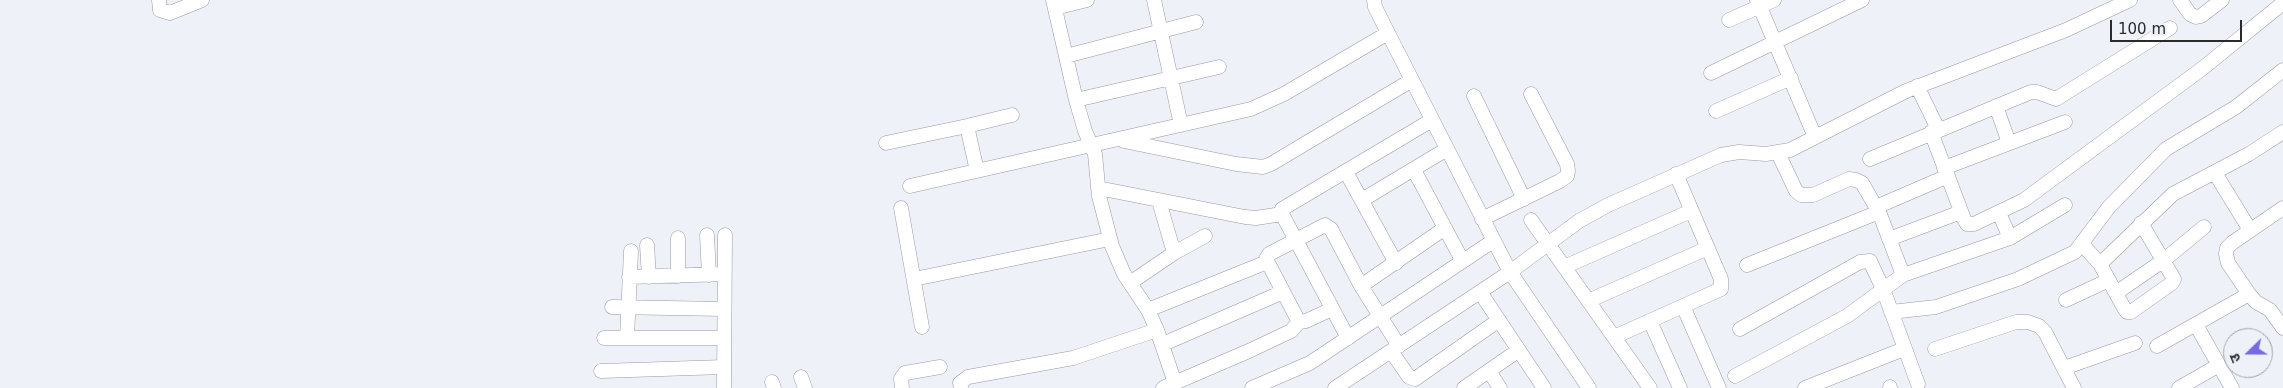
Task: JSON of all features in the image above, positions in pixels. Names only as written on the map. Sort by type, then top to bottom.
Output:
[{"type":"street","points":[[159,0],[160,10],[170,13],[202,0]]},
{"type":"street","points":[[1087,0],[1054,4],[1076,100],[1096,164],[1098,184],[1110,239],[1118,262],[1148,310],[1163,344],[1169,386],[1251,350],[1291,331],[1299,322],[1306,322],[1332,309]]},
{"type":"street","points":[[1154,0],[1181,125]]},
{"type":"street","points":[[1374,0],[1375,7],[1510,272],[1589,388]]},
{"type":"street","points":[[1729,20],[1758,4],[1774,0]]},
{"type":"street","points":[[1710,73],[1776,43],[1862,0]]},
{"type":"street","points":[[1334,388],[1510,272],[1593,213],[1676,174],[1729,152],[1778,153],[1790,150],[1918,86],[2057,33],[2130,0]]},
{"type":"street","points":[[2180,0],[2190,14],[2196,17],[2201,16],[2222,0]]},
{"type":"street","points":[[1918,86],[1946,172],[1961,212],[1967,224],[1970,225],[2024,200],[2203,68],[2283,3]]},
{"type":"street","points":[[1758,4],[1815,137]]},
{"type":"street","points":[[1066,56],[1196,22]]},
{"type":"street","points":[[1870,159],[1996,106],[2037,92],[2056,99],[2170,28]]},
{"type":"street","points":[[910,186],[1251,109],[1267,103],[1388,33]]},
{"type":"street","points":[[1076,100],[1219,66]]},
{"type":"street","points":[[1891,312],[1936,307],[2018,279],[2075,252],[2109,207],[2166,149],[2236,106],[2283,70]]},
{"type":"street","points":[[1716,111],[1791,78]]},
{"type":"street","points":[[1118,140],[1236,164],[1263,167],[1412,80]]},
{"type":"street","points":[[1482,219],[1560,181],[1566,176],[1568,171],[1531,94]]},
{"type":"street","points":[[1474,96],[1524,199]]},
{"type":"street","points":[[1996,106],[2009,143]]},
{"type":"street","points":[[886,142],[968,126],[1012,114]]},
{"type":"street","points":[[1348,338],[1282,214],[1282,209],[1432,120]]},
{"type":"street","points":[[1747,265],[1877,210],[1946,172],[2009,143],[2065,122]]},
{"type":"street","points":[[968,126],[977,171]]},
{"type":"street","points":[[2100,264],[2173,194],[2215,173],[2283,132]]},
{"type":"street","points":[[1362,200],[1447,149]]},
{"type":"street","points":[[1778,153],[1796,191],[1801,196],[1813,195],[1849,179],[1862,183],[1877,210],[1903,275]]},
{"type":"street","points":[[1414,170],[1462,260]]},
{"type":"street","points":[[1346,172],[1396,263]]},
{"type":"street","points":[[2215,173],[2250,230]]},
{"type":"street","points":[[1614,337],[1721,288],[1722,279],[1676,174]]},
{"type":"street","points":[[1098,184],[1159,201],[1245,218],[1282,214]]},
{"type":"street","points":[[1159,201],[1174,252]]},
{"type":"street","points":[[1735,376],[1842,319],[1903,275],[2010,238],[2065,205]]},
{"type":"street","points":[[901,208],[922,326]]},
{"type":"street","points":[[2283,208],[2227,248],[2226,254],[2228,263],[2256,302],[2270,310],[2283,328]]},
{"type":"street","points":[[1564,266],[1692,211]]},
{"type":"street","points":[[1889,239],[1961,212]]},
{"type":"street","points":[[1999,213],[2010,238]]},
{"type":"street","points":[[1531,220],[1650,388]]},
{"type":"street","points":[[2082,244],[2100,264],[2127,312],[2138,309],[2172,283],[2174,279],[2173,274],[2141,224]]},
{"type":"street","points":[[1299,322],[1266,259],[1269,254],[1321,227],[1328,226],[1380,316],[1409,377],[1415,379],[1499,320]]},
{"type":"street","points":[[2116,293],[2164,260],[2204,227]]},
{"type":"street","points":[[1361,286],[1445,228]]},
{"type":"street","points":[[724,234],[724,388]]},
{"type":"street","points":[[707,235],[709,275]]},
{"type":"street","points":[[1130,283],[1174,252],[1205,236]]},
{"type":"street","points":[[678,238],[678,276]]},
{"type":"street","points":[[914,279],[1110,239]]},
{"type":"street","points":[[1252,388],[1303,367],[1493,241]]},
{"type":"street","points":[[647,245],[649,277]]},
{"type":"street","points":[[1588,301],[1708,248]]},
{"type":"street","points":[[628,338],[631,251]]},
{"type":"street","points":[[1740,329],[1866,260],[1873,264],[1918,384]]},
{"type":"street","points":[[1148,310],[1267,262]]},
{"type":"street","points":[[629,277],[724,274]]},
{"type":"street","points":[[2066,300],[2109,280]]},
{"type":"street","points":[[1163,344],[1283,292]]},
{"type":"street","points":[[1480,292],[1544,388]]},
{"type":"street","points":[[2158,346],[2250,294]]},
{"type":"street","points":[[1684,306],[1719,388]]},
{"type":"street","points":[[612,307],[724,309]]},
{"type":"street","points":[[1650,321],[1680,388]]},
{"type":"street","points":[[1935,348],[2016,322],[2028,322],[2039,326],[2045,332],[2074,388]]},
{"type":"street","points":[[2196,325],[2232,388]]},
{"type":"street","points":[[961,388],[960,383],[968,377],[1073,358],[1157,330]]},
{"type":"street","points":[[604,338],[724,338]]},
{"type":"street","points":[[2064,368],[2135,343]]},
{"type":"street","points":[[1805,388],[1904,349]]},
{"type":"street","points":[[1464,388],[1519,350]]},
{"type":"street","points":[[2179,388],[2219,365]]},
{"type":"street","points":[[902,388],[901,379],[905,373],[940,366]]},
{"type":"street","points":[[601,371],[724,367]]},
{"type":"street","points":[[1488,371],[1500,388]]}]
